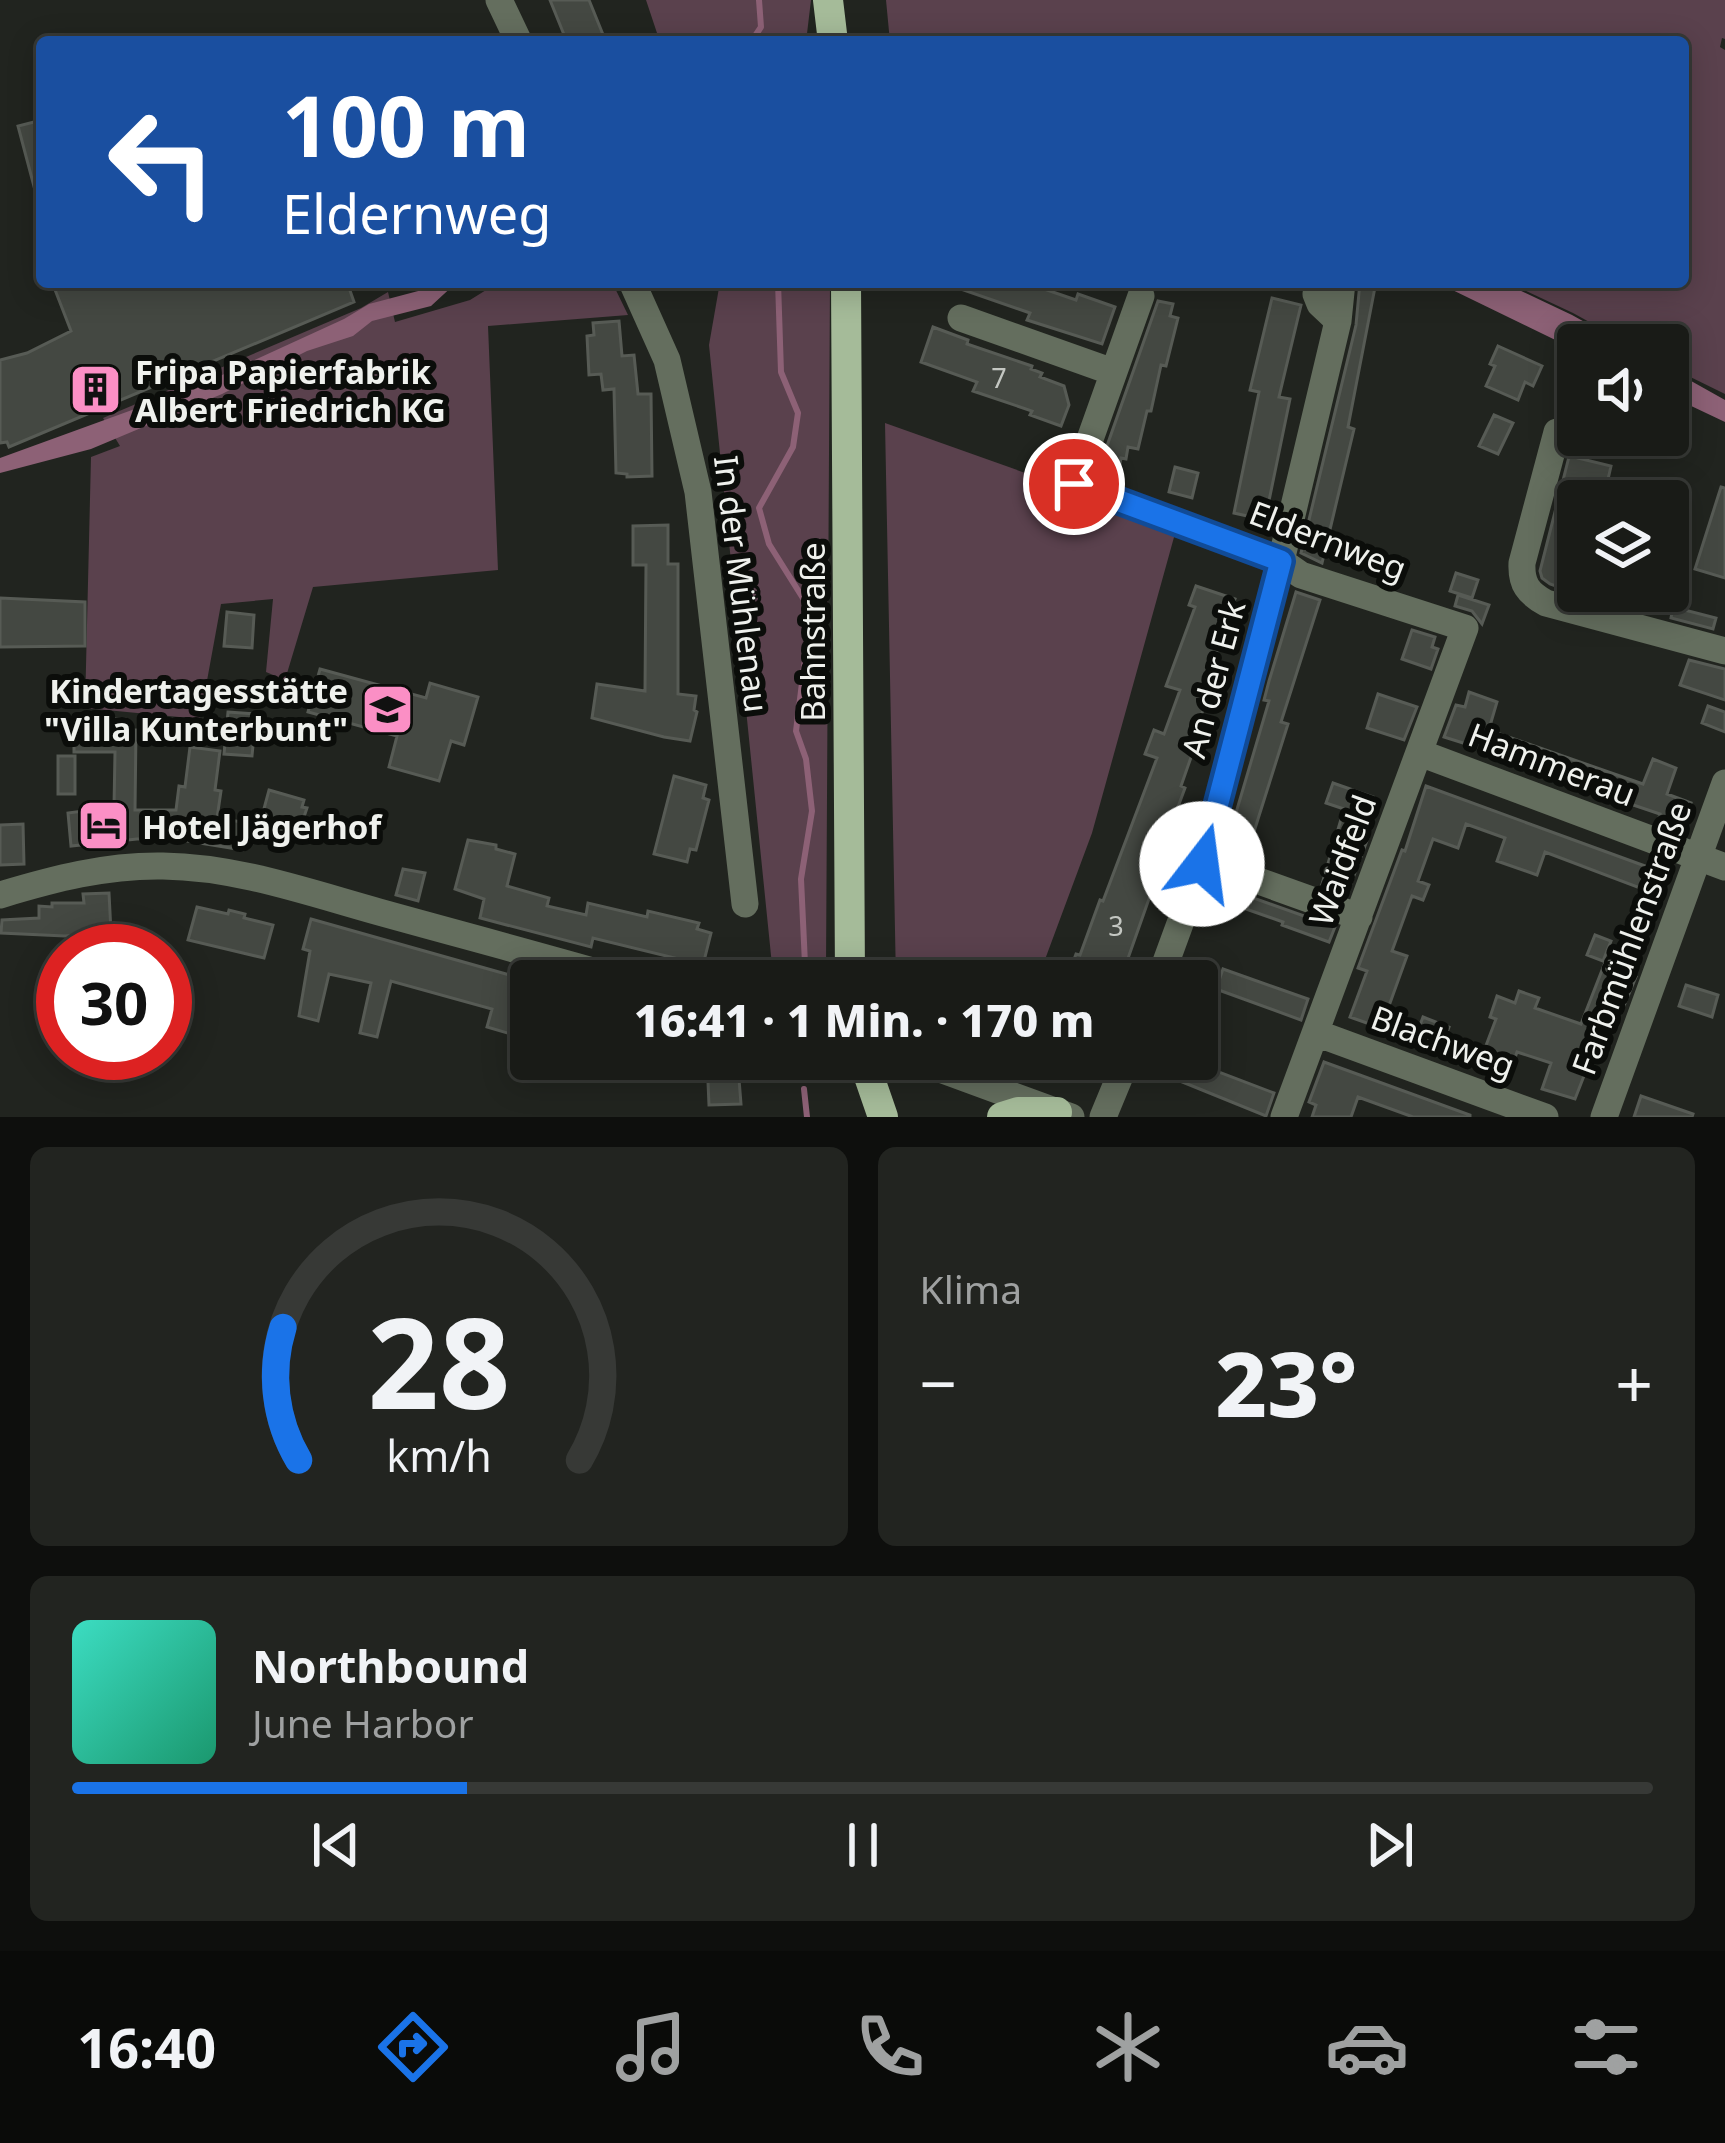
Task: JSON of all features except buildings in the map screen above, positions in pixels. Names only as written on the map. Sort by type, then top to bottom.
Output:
[{"type":"main road","points":[[828,0],[832,36]]},
{"type":"main road","name":"Bahnstraße","points":[[847,288],[850,960]]},
{"type":"main road","points":[[870,1080],[883,1117]]},
{"type":"main road","points":[[1002,1117],[1018,1112],[1064,1114]]},
{"type":"street","points":[[499,0],[516,36]]},
{"type":"street","name":"In der Mühlenau","points":[[635,288],[667,360],[698,492],[745,904]]},
{"type":"street","points":[[1318,288],[1320,304],[1338,321]]},
{"type":"street","name":"An der Erk","points":[[1167,960],[1203,861],[1281,561],[1338,321],[1341,288]]},
{"type":"street","name":"Eldernweg","points":[[1141,296],[1074,484],[1281,561],[1301,574],[1465,628]]},
{"type":"street","points":[[961,317],[1114,372]]},
{"type":"street","points":[[1557,432],[1522,563],[1521,577],[1528,590],[1546,603],[1725,651]]},
{"type":"street","name":"Waidfeld","points":[[1284,1117],[1465,628]]},
{"type":"street","name":"Hammerau","points":[[1420,753],[1712,863]]},
{"type":"street","name":"Farbmühlenstraße","points":[[1604,1117],[1712,863],[1725,783]]},
{"type":"street","points":[[1203,861],[1359,917]]},
{"type":"street","points":[[0,896],[63,876],[110,869],[207,867],[553,960]]},
{"type":"street","name":"Blachweg","points":[[1316,1033],[1545,1117]]},
{"type":"street","points":[[971,1080],[1064,1114]]},
{"type":"street","points":[[1102,1117],[1117,1080]]},
{"type":"shaded area","points":[[646,0],[811,0],[807,36],[658,36]]},
{"type":"shaded area","points":[[886,0],[1725,0],[1725,39],[1720,47],[1725,50],[1725,394],[1689,376],[1689,324],[1593,324],[1520,288],[1689,288],[1689,36],[889,36]]},
{"type":"shaded area","points":[[450,288],[431,306],[372,321],[353,336],[307,351],[222,394],[91,449],[0,473],[0,458],[198,386],[369,304]]},
{"type":"shaded area","points":[[489,288],[615,288],[628,315],[488,326],[498,570],[313,587],[285,680],[266,672],[273,599],[221,604],[200,719],[85,708],[91,457],[120,446],[103,418],[361,308],[388,292],[395,322],[470,300]]},
{"type":"shaded area","points":[[719,288],[830,288],[826,960],[771,960],[709,345]]},
{"type":"shaded area","points":[[1448,288],[1515,288],[1588,324],[1557,324],[1557,341]]},
{"type":"shaded area","points":[[1689,380],[1725,400],[1725,422],[1689,405]]},
{"type":"shaded area","points":[[885,423],[1176,530],[1092,833],[1045,960],[896,960]]},
{"type":"waterway","points":[[755,36],[761,27],[759,0]]},
{"type":"waterway","points":[[778,288],[781,372],[798,413],[793,447],[759,508],[769,544],[811,611],[796,731],[806,759],[812,811],[801,879],[805,960]]},
{"type":"waterway","points":[[804,1089],[807,1117]]},
{"type":"place","name":"Fripa Papierfabrik Albert Friedrich KG","points":[[96,390]]},
{"type":"place","name":"Kindertagesstätte \"Villa Kunterbunt\"","points":[[387,709]]},
{"type":"place","name":"Hotel Jägerhof","points":[[103,826]]},
{"type":"route","points":[[1074,484],[1281,561],[1202,864]]}]
